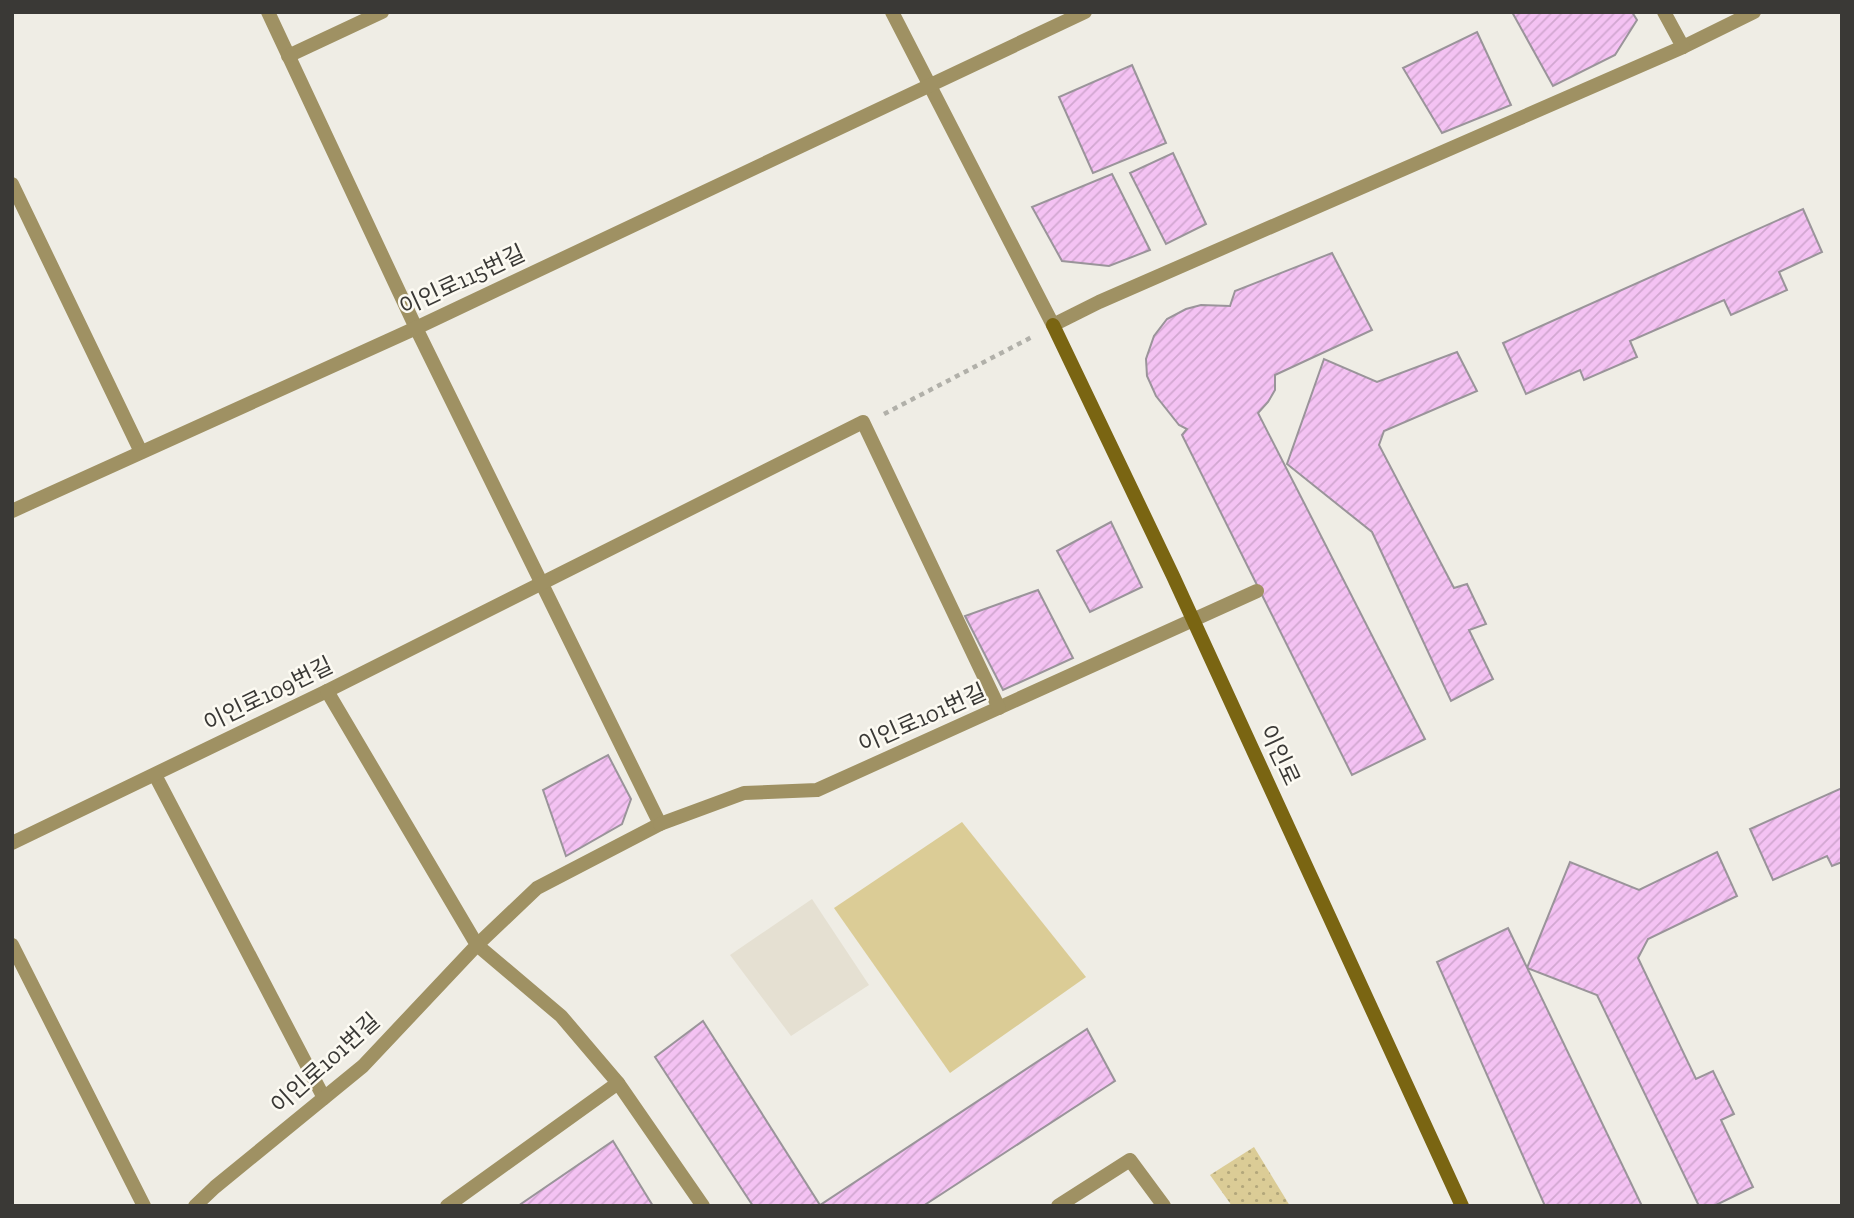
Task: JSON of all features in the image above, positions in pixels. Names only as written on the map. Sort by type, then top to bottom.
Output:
[{"type":"street","points":[[268,12],[416,328],[660,824]]},
{"type":"street","points":[[288,55],[382,12]]},
{"type":"street","points":[[892,12],[1053,325],[1099,302],[1683,47],[1754,12]]},
{"type":"street","name":"이인로115번길","points":[[12,511],[416,328],[1085,12]]},
{"type":"street","points":[[1664,12],[1683,47]]},
{"type":"street","points":[[12,184],[141,452]]},
{"type":"street","name":"이인로","points":[[1053,325],[1194,621],[1462,1206]]},
{"type":"street","name":"이인로109번길","points":[[12,843],[327,691],[863,422],[865,424]]},
{"type":"street","points":[[865,424],[999,708]]},
{"type":"street","name":"이인로101번길","points":[[195,1206],[363,1066],[477,945],[537,888],[660,824],[744,793],[817,790],[1257,591]]},
{"type":"street","points":[[327,691],[477,945],[561,1016],[618,1083],[703,1206]]},
{"type":"street","points":[[155,775],[324,1098]]},
{"type":"street","points":[[12,945],[144,1206]]},
{"type":"street","points":[[447,1206],[618,1083]]},
{"type":"street","points":[[1058,1206],[1130,1160],[1164,1206]]},
{"type":"path","points":[[865,424],[1035,336]]},
{"type":"shaded area","points":[[962,822],[1086,977],[950,1073],[834,908]]},
{"type":"shaded area","points":[[812,899],[869,985],[791,1036],[730,955]]},
{"type":"shaded area","points":[[1254,1147],[1290,1206],[1232,1206],[1210,1175]]},
{"type":"building","points":[[1512,12],[1632,12],[1637,20],[1615,55],[1553,86]]},
{"type":"building","points":[[1477,32],[1511,105],[1442,133],[1403,68]]},
{"type":"building","points":[[1132,65],[1166,143],[1093,173],[1059,97]]},
{"type":"building","points":[[1173,153],[1206,224],[1166,244],[1130,173]]},
{"type":"building","points":[[1112,174],[1150,250],[1109,266],[1062,261],[1032,207]]},
{"type":"building","points":[[1803,209],[1822,252],[1779,272],[1787,290],[1731,315],[1724,300],[1630,341],[1637,357],[1584,380],[1580,370],[1526,394],[1503,343]]},
{"type":"building","points":[[1332,253],[1372,330],[1275,375],[1275,390],[1258,413],[1425,739],[1352,775],[1182,435],[1187,429],[1179,425],[1156,396],[1147,376],[1146,359],[1154,336],[1167,319],[1201,305],[1230,306],[1235,291]]},
{"type":"building","points":[[1457,352],[1477,391],[1384,431],[1379,445],[1454,588],[1467,584],[1486,624],[1469,630],[1493,679],[1451,701],[1372,532],[1287,464],[1324,359],[1377,382]]},
{"type":"building","points":[[1111,522],[1142,587],[1090,612],[1057,551]]},
{"type":"building","points":[[1038,590],[1073,658],[1003,690],[965,616]]},
{"type":"building","points":[[608,755],[631,799],[622,824],[566,856],[543,790]]},
{"type":"building","points":[[1842,788],[1842,862],[1832,866],[1827,856],[1773,880],[1750,829]]},
{"type":"building","points":[[1717,852],[1737,896],[1648,939],[1638,958],[1696,1079],[1713,1071],[1734,1114],[1721,1120],[1753,1187],[1714,1206],[1699,1206],[1597,995],[1527,968],[1570,862],[1639,890]]},
{"type":"building","points":[[1508,928],[1642,1206],[1545,1206],[1437,962]]},
{"type":"building","points":[[703,1021],[820,1205],[1087,1029],[1115,1081],[923,1206],[753,1206],[655,1057]]},
{"type":"building","points":[[613,1141],[653,1206],[518,1206]]}]
